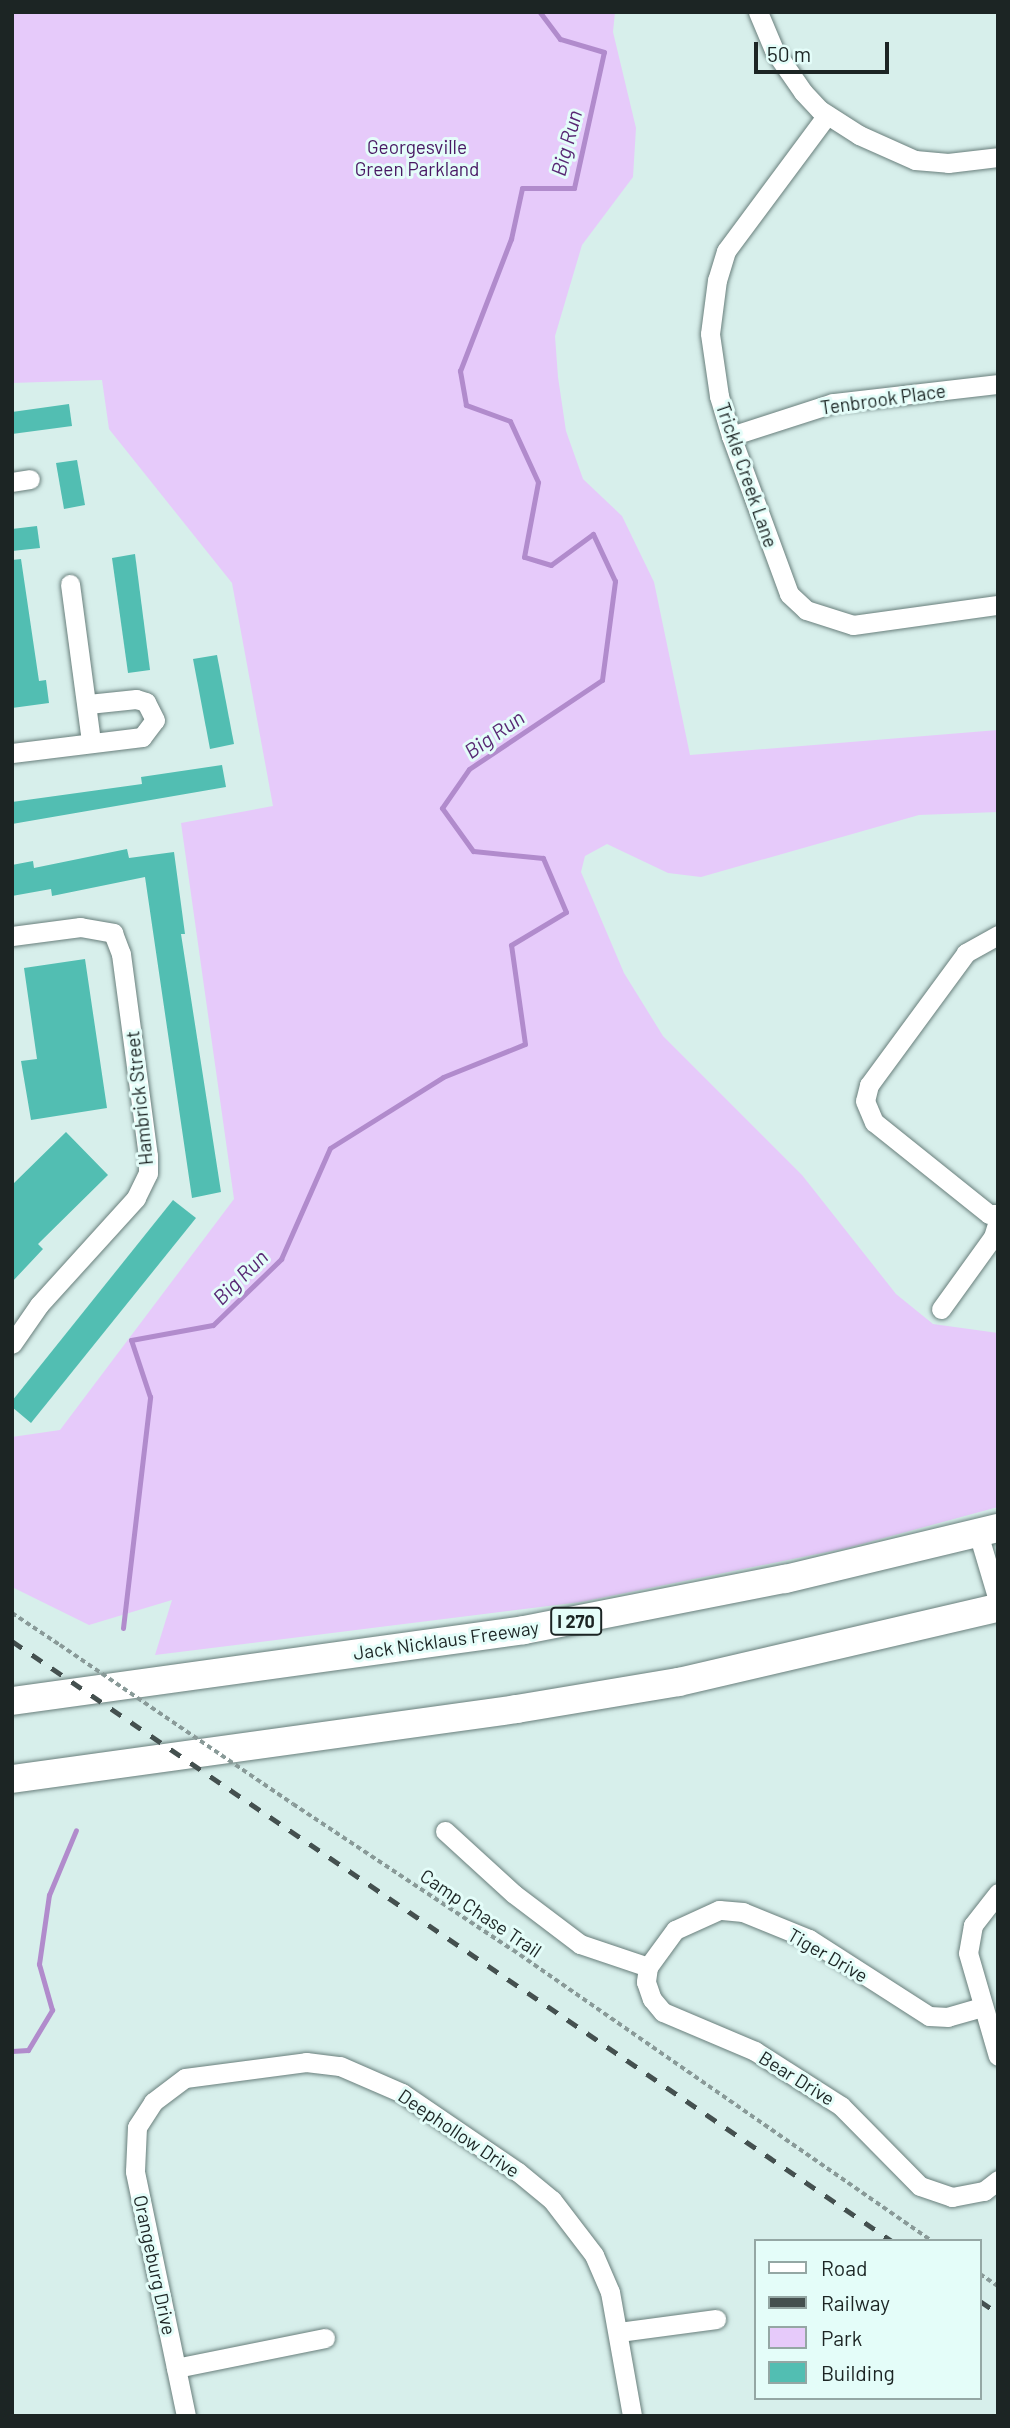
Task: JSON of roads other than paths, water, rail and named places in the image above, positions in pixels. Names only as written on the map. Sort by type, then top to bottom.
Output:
[{"type":"highway","name":"Jack Nicklaus Freeway","points":[[12,1701],[524,1630],[654,1607],[988,1531]]},
{"type":"highway","points":[[12,1779],[517,1709],[679,1682],[998,1608]]},
{"type":"street","points":[[758,12],[789,74],[827,115],[859,135],[915,160],[948,163],[998,157]]},
{"type":"street","name":"Trickle Creek Lane","points":[[827,115],[726,251],[717,280],[710,334],[719,396],[731,436],[789,594],[806,610],[853,625],[998,605]]},
{"type":"street","name":"Tenbrook Place","points":[[731,436],[833,403],[998,384]]},
{"type":"street","points":[[70,584],[88,704],[91,743]]},
{"type":"street","points":[[12,753],[142,737],[155,720],[146,702],[136,699],[88,704]]},
{"type":"street","name":"Hambrick Street","points":[[12,936],[80,927],[113,933],[121,954],[148,1173],[136,1198],[39,1305],[12,1344]]},
{"type":"street","points":[[998,935],[966,953],[869,1085],[865,1101],[874,1122],[989,1214],[998,1214]]},
{"type":"street","points":[[941,1309],[993,1237],[998,1221]]},
{"type":"street","points":[[988,1531],[998,1600]]},
{"type":"street","points":[[445,1831],[474,1861],[580,1944],[648,1967]]},
{"type":"street","points":[[998,1893],[979,1913],[969,1939],[982,2007],[998,2056]]},
{"type":"street","name":"Tiger Drive","points":[[648,1967],[665,1941],[687,1921],[719,1910],[743,1912],[809,1939],[929,2016],[948,2018],[982,2007]]},
{"type":"street","name":"Bear Drive","points":[[648,1967],[646,1982],[652,1999],[663,2012],[755,2051],[804,2078],[841,2106],[920,2186],[952,2197],[984,2191],[998,2180]]},
{"type":"street","name":"Deephollow Drive","points":[[144,2115],[167,2090],[204,2073],[306,2062],[372,2077],[519,2172],[552,2200],[594,2255],[610,2292],[632,2416]]},
{"type":"street","name":"Orangeburg Drive","points":[[144,2115],[137,2127],[135,2171],[186,2416]]},
{"type":"street","points":[[619,2332],[716,2319]]},
{"type":"street","points":[[176,2368],[325,2338]]},
{"type":"waterway","name":"Big Run","points":[[123,1628],[150,1397],[131,1340],[213,1325],[281,1259],[330,1148],[443,1077],[525,1044],[511,945],[566,912],[543,858],[473,851],[442,808],[469,769],[602,680],[615,581],[593,534],[551,565],[524,557],[538,482],[510,421],[466,405],[460,371],[511,239],[522,188],[574,188],[604,52],[560,39],[540,12]]},
{"type":"waterway","name":"Big Run","points":[[12,2051],[28,2050],[52,2010],[39,1964],[49,1895],[76,1830]]},
{"type":"railway","points":[[12,1641],[889,2239]]},
{"type":"railway","points":[[982,2302],[998,2313]]},
{"type":"park label","name":"Georgesville Green Parkland","points":[[417,158]]}]
